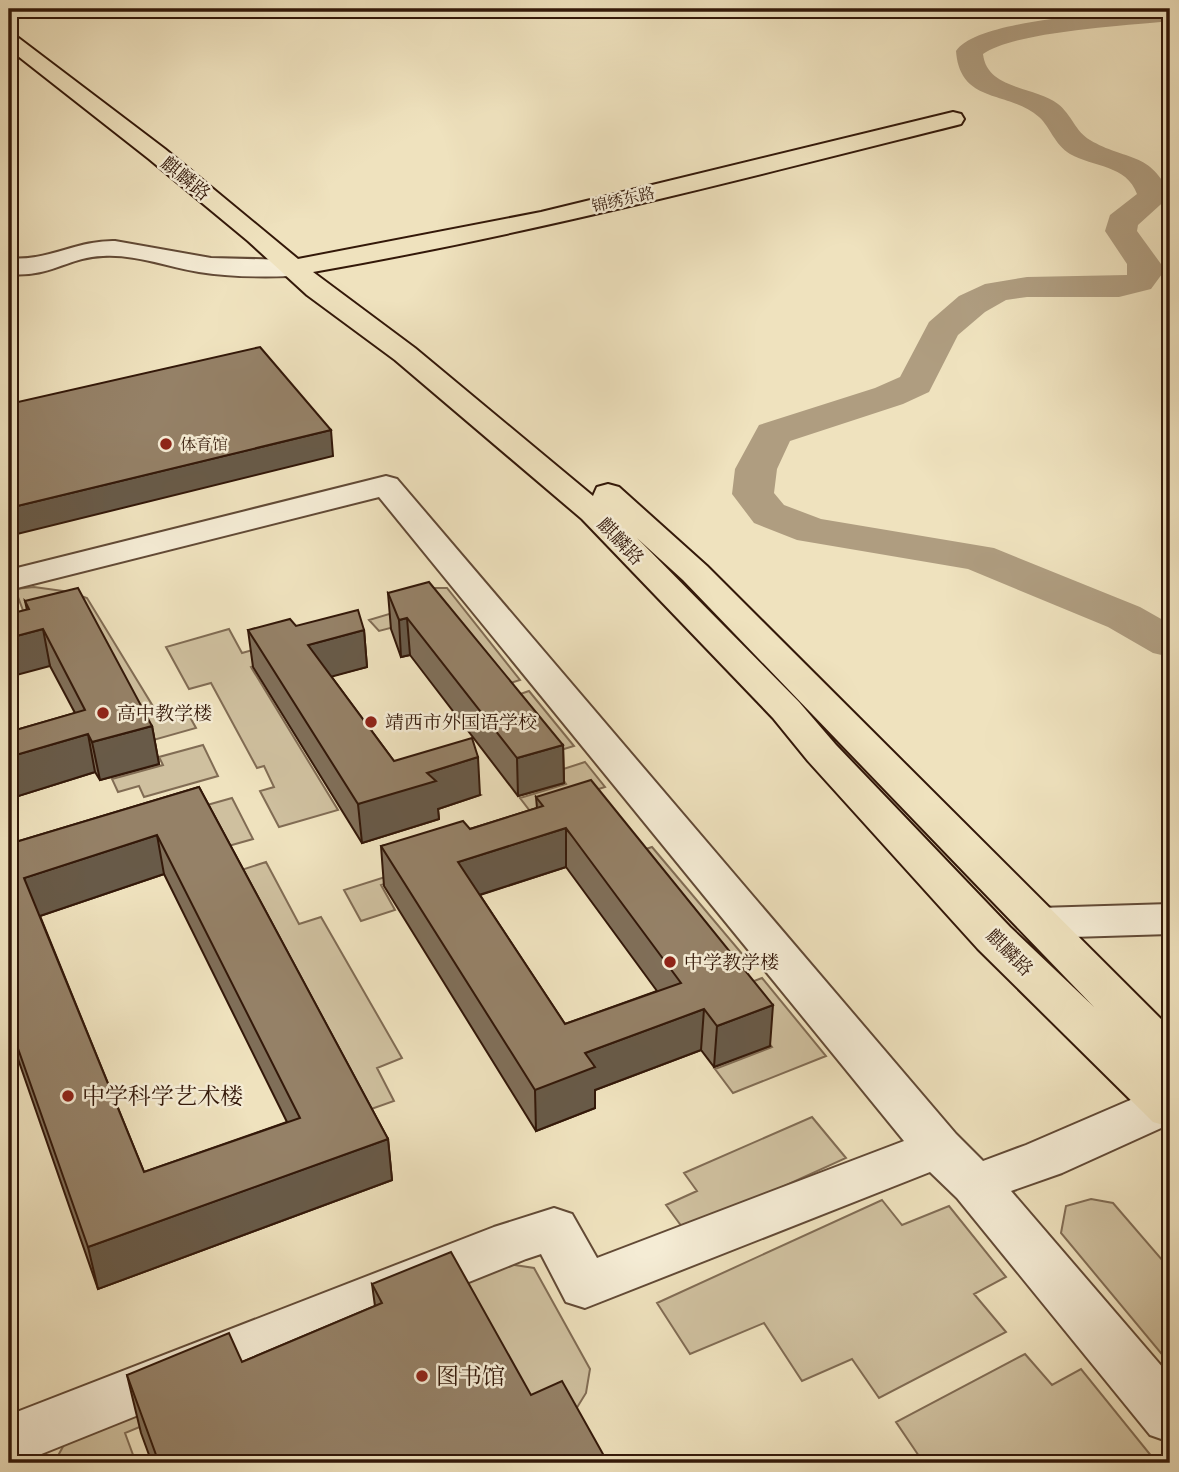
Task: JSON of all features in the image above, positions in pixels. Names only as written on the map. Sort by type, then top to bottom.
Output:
[{"type":"main road","name":"麒麟路","points":[[12,9],[16,20],[41,45],[289,234],[299,259],[405,354],[593,512],[786,710],[822,753],[994,938],[1168,1107]]},
{"type":"main road","name":"麒麟路","points":[[9,40],[621,506],[695,573],[1170,1057]]},
{"type":"main road","name":"锦绣东路","points":[[299,259],[612,202],[942,115]]},
{"type":"street","points":[[9,245],[13,250],[9,254]]},
{"type":"street","points":[[9,266],[49,266],[81,251],[100,248],[138,251],[226,268],[299,259]]},
{"type":"street","points":[[9,579],[386,486],[938,1147],[975,1184],[1170,1417]]},
{"type":"street","points":[[1039,923],[1170,919]]},
{"type":"street","points":[[975,1184],[1168,1107]]},
{"type":"street","points":[[17,1447],[512,1242],[554,1228],[585,1286],[938,1147]]},
{"type":"shaded area","points":[[34,587],[70,592],[87,598],[159,716],[186,710],[196,728],[150,741],[33,637],[15,589]]},
{"type":"shaded area","points":[[447,588],[520,680],[491,689],[433,617],[379,631],[369,620],[403,610],[417,593]]},
{"type":"shaded area","points":[[229,629],[242,653],[281,642],[288,655],[251,667],[338,810],[279,827],[260,791],[274,787],[264,766],[257,768],[211,683],[189,689],[166,647]]},
{"type":"shaded area","points":[[529,691],[574,746],[544,755],[500,701]]},
{"type":"shaded area","points":[[203,745],[218,776],[144,797],[139,786],[118,792],[112,779],[163,765],[159,757]]},
{"type":"shaded area","points":[[585,762],[605,787],[530,811],[520,798],[566,784],[557,771]]},
{"type":"shaded area","points":[[232,798],[253,839],[218,849],[154,820]]},
{"type":"shaded area","points":[[652,847],[749,962],[716,975],[622,857]]},
{"type":"shaded area","points":[[266,862],[299,924],[321,917],[402,1058],[377,1068],[394,1101],[360,1113],[232,873]]},
{"type":"shaded area","points":[[423,865],[426,870],[381,885],[395,910],[361,921],[344,890]]},
{"type":"shaded area","points":[[762,978],[826,1056],[733,1093],[715,1069],[772,1047],[728,991]]},
{"type":"shaded area","points":[[812,1117],[846,1158],[685,1231],[666,1205],[697,1191],[684,1173]]},
{"type":"shaded area","points":[[1091,1199],[1113,1203],[1170,1269],[1170,1364],[1061,1233],[1066,1206]]},
{"type":"shaded area","points":[[882,1200],[902,1225],[949,1206],[1006,1277],[974,1294],[1006,1332],[879,1398],[852,1359],[802,1381],[764,1323],[690,1354],[657,1303]]},
{"type":"shaded area","points":[[508,1264],[534,1268],[590,1369],[586,1393],[573,1414],[543,1422],[378,1317]]},
{"type":"shaded area","points":[[1025,1354],[1052,1385],[1081,1369],[1157,1463],[913,1463],[921,1459],[896,1422]]},
{"type":"shaded area","points":[[238,1386],[125,1433],[136,1463],[54,1463],[65,1443],[86,1424]]},
{"type":"building","name":"体育馆","points":[[260,347],[331,430],[9,508],[9,404]]},
{"type":"building","points":[[429,582],[563,745],[517,758],[407,618],[399,620],[388,593]]},
{"type":"building","points":[[78,588],[152,726],[92,742],[88,734],[9,757],[9,732],[85,710],[43,629],[9,638],[9,614],[29,609],[25,601]]},
{"type":"building","points":[[358,610],[364,630],[308,645],[394,761],[472,738],[478,757],[427,773],[436,781],[358,804],[248,630],[290,619],[296,626]]},
{"type":"building","points":[[591,780],[773,1005],[717,1026],[704,1009],[585,1053],[595,1067],[535,1090],[381,846],[463,821],[470,829],[543,806],[536,797]],"holes":[[[566,828],[681,983],[565,1024],[458,862]]]},
{"type":"building","name":"中学科学艺术楼","points":[[199,787],[388,1139],[88,1247],[9,1023],[9,844]],"holes":[[[157,835],[300,1118],[144,1172],[24,878]]]},
{"type":"building","points":[[451,1252],[531,1395],[562,1381],[608,1463],[159,1463],[127,1375],[229,1333],[242,1362],[382,1303],[372,1284]]},
{"type":"waterway","points":[[1170,13],[1025,31],[984,41],[969,51],[970,65],[976,75],[986,83],[1048,110],[1070,140],[1082,148],[1131,166],[1149,183],[1154,196],[1122,222],[1121,231],[1144,264],[1145,274],[1139,282],[1119,287],[1027,287],[997,291],[972,304],[942,330],[915,384],[889,396],[773,433],[756,469],[753,494],[769,514],[812,531],[978,557],[1124,617],[1170,643]]},
{"type":"place","name":"体育馆","points":[[166,444]]},
{"type":"place","name":"高中教学楼","points":[[103,713]]},
{"type":"place","name":"靖西市外国语学校","points":[[371,722]]},
{"type":"place","name":"中学教学楼","points":[[670,962]]},
{"type":"place","name":"中学科学艺术楼","points":[[68,1096]]},
{"type":"place","name":"图书馆","points":[[422,1376]]}]
